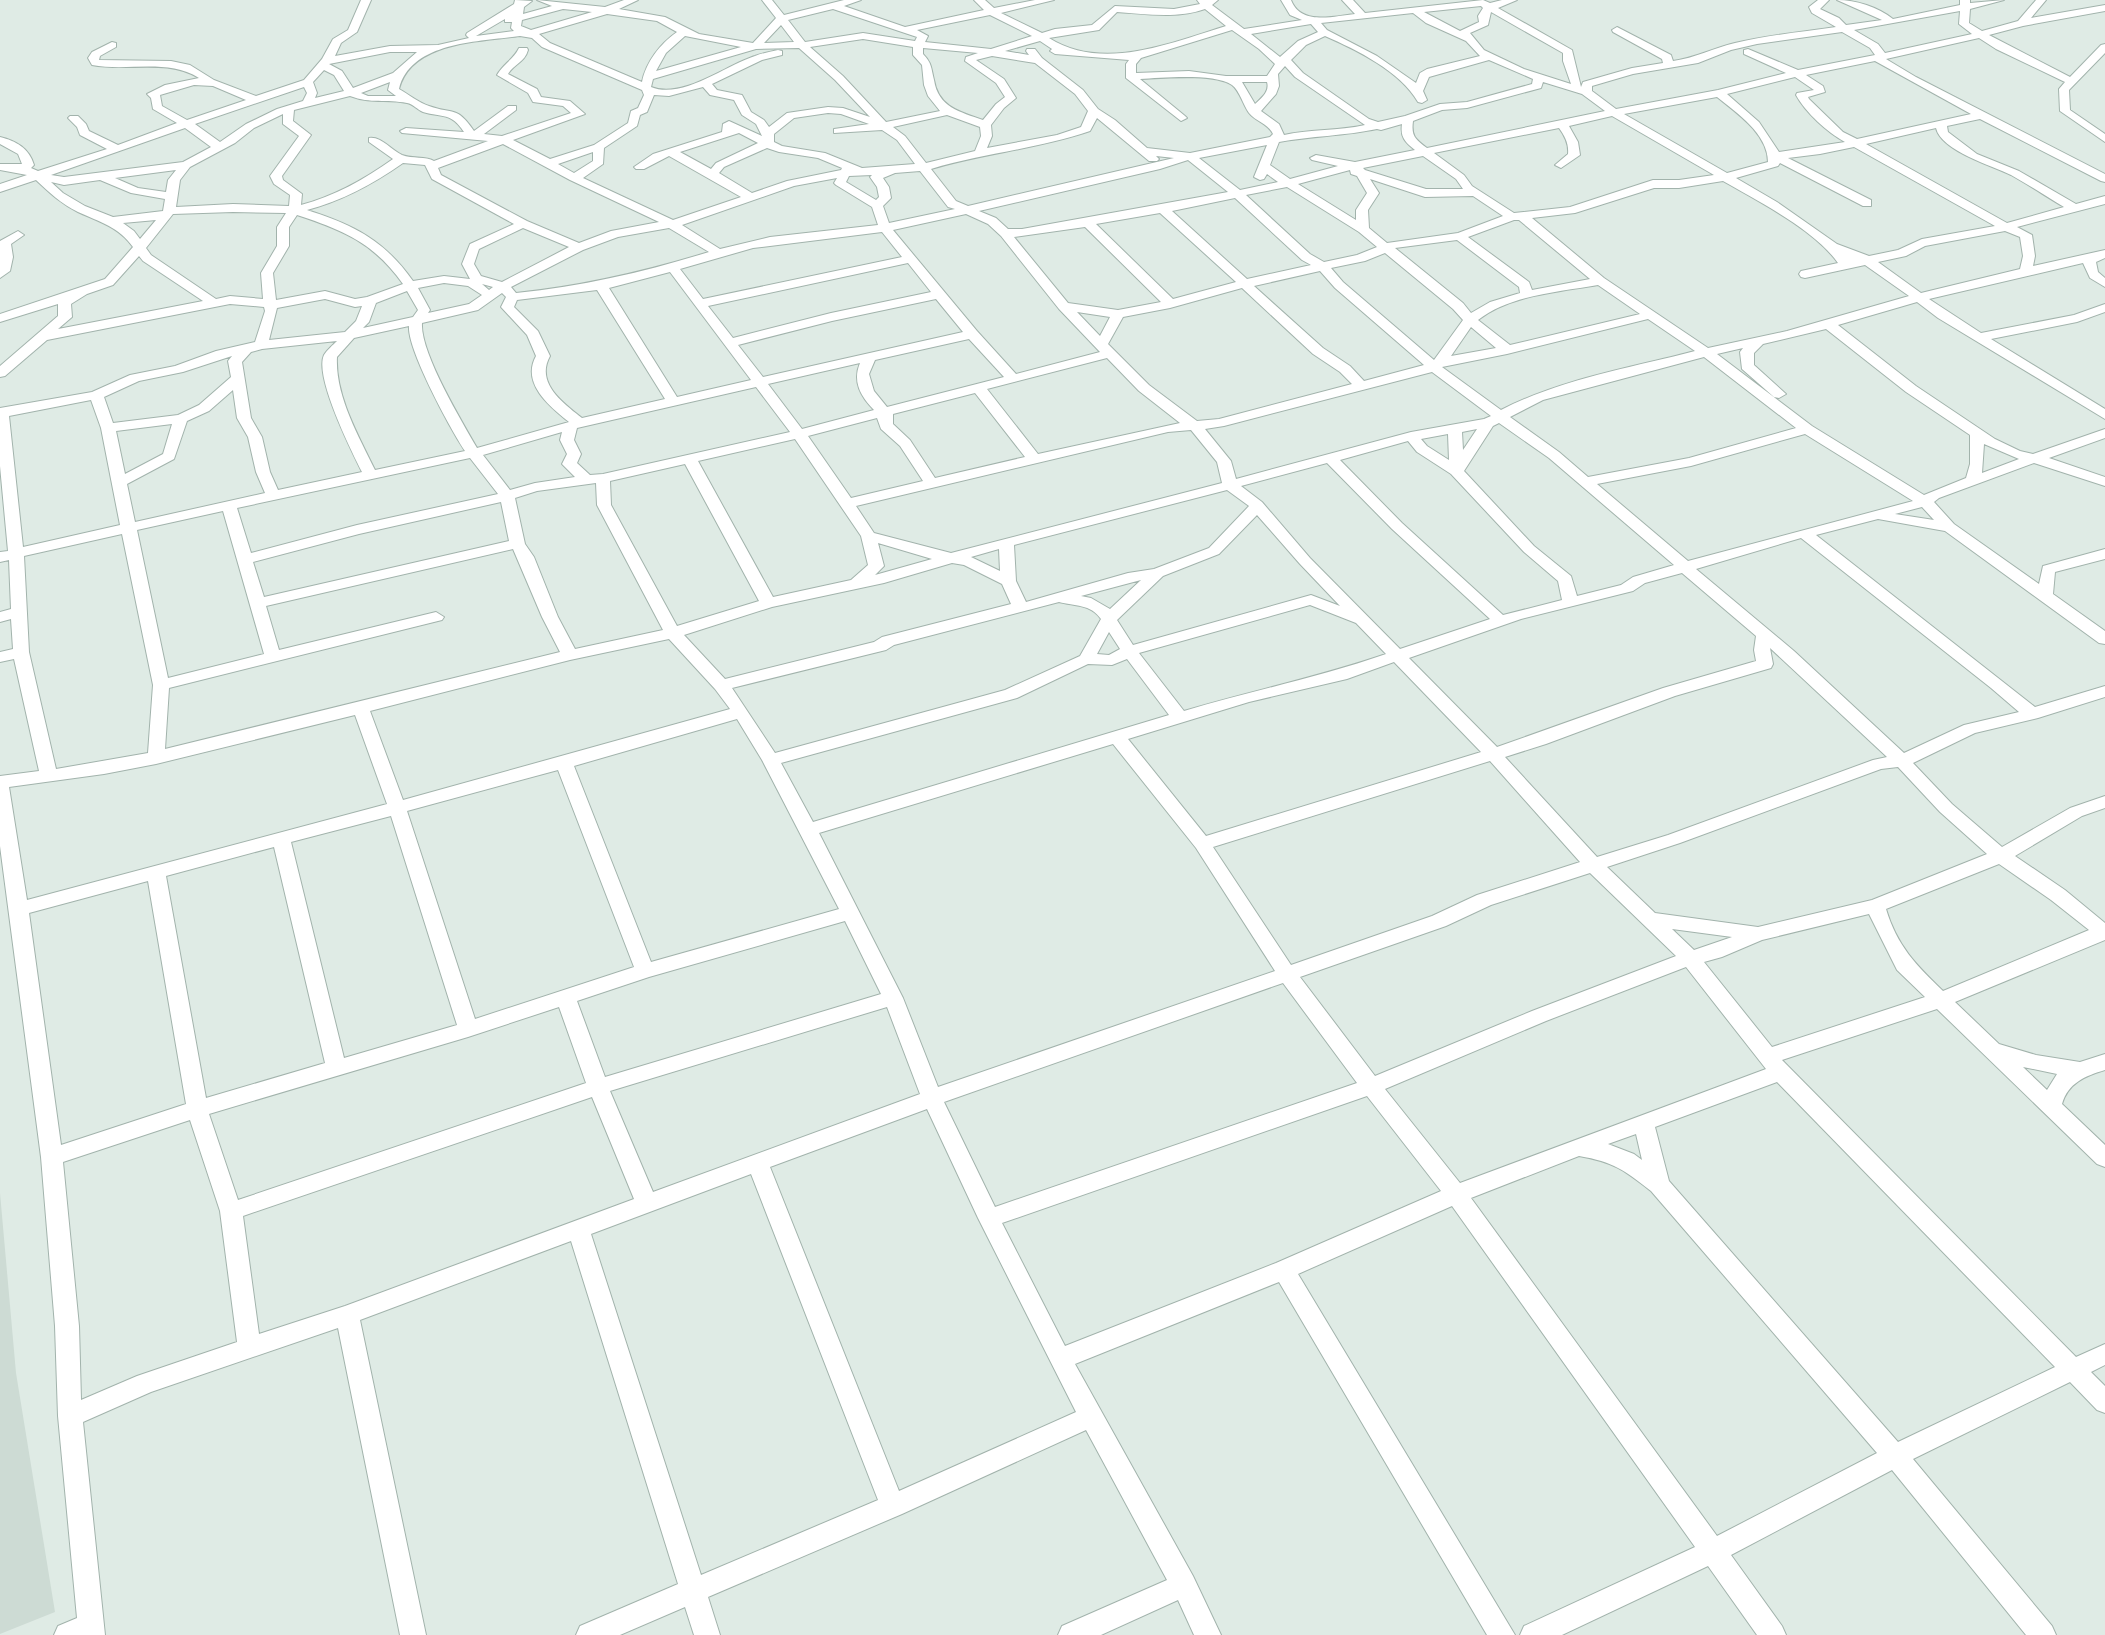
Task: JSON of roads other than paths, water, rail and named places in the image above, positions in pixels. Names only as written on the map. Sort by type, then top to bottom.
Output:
[{"type":"street","points":[[0,188],[117,150],[308,82],[338,41],[352,32],[360,20],[365,0]]},
{"type":"street","points":[[488,26],[518,13],[528,0]]},
{"type":"street","points":[[546,2],[576,0]]},
{"type":"street","points":[[0,318],[109,282],[120,273],[167,213],[174,180],[186,165],[217,146],[231,141],[250,126],[285,110],[351,93],[397,75],[417,55],[438,48],[466,41],[530,33],[583,19],[633,0]]},
{"type":"street","points":[[767,0],[802,45],[839,78],[884,126],[901,138],[924,167],[950,209]]},
{"type":"street","points":[[647,86],[755,46],[782,18],[856,0]]},
{"type":"street","points":[[979,0],[992,12],[1041,37],[1066,53]]},
{"type":"street","points":[[518,13],[530,33],[546,45],[647,86],[655,92],[669,93],[705,83],[758,58],[802,45],[888,30],[938,25],[992,12],[1017,3],[1048,0]]},
{"type":"street","points":[[1286,0],[1289,10],[1298,16],[1314,21],[1323,32],[1342,39],[1401,74],[1418,91],[1423,107],[1420,113]]},
{"type":"street","points":[[1347,0],[1363,16]]},
{"type":"street","points":[[1407,0],[1414,10],[1430,21],[1467,38]]},
{"type":"street","points":[[1244,33],[1314,21],[1414,10],[1458,8],[1512,0]]},
{"type":"street","points":[[1824,0],[1810,5],[1816,11],[1835,20],[1844,29],[1874,46],[1879,57],[1981,115],[2105,180]]},
{"type":"street","points":[[1842,0],[1887,18]]},
{"type":"street","points":[[1748,52],[1887,18],[1911,16],[1965,4],[1999,0]]},
{"type":"street","points":[[2022,22],[2041,0]]},
{"type":"street","points":[[546,2],[562,6],[641,14],[661,20],[684,32],[755,46],[802,45]]},
{"type":"street","points":[[985,126],[1000,106],[1011,98],[1009,91],[989,73],[970,62],[970,59],[1055,32],[1095,28],[1109,14],[1175,11],[1207,2],[1233,27],[1299,75],[1365,121],[1381,127]]},
{"type":"street","points":[[1016,44],[1014,38],[1018,18],[1017,3]]},
{"type":"street","points":[[1483,3],[1484,23],[1464,32],[1480,52],[1538,81],[1583,86],[1632,71],[1669,66],[1714,55],[1728,48],[1757,41],[1844,29]]},
{"type":"street","points":[[1483,3],[1568,52],[1568,61],[1583,86],[1615,113],[1773,205],[1833,247],[1867,260],[1979,337],[2105,415]]},
{"type":"street","points":[[1952,57],[1953,42],[1964,24],[1965,4]]},
{"type":"street","points":[[466,41],[475,32],[518,13],[562,6]]},
{"type":"street","points":[[835,6],[905,29],[921,40]]},
{"type":"street","points":[[650,8],[661,20]]},
{"type":"street","points":[[1005,233],[1033,231],[1238,194],[1256,188],[1290,183],[1953,42],[2022,22],[2105,8]]},
{"type":"street","points":[[1964,24],[2000,47],[2071,81]]},
{"type":"street","points":[[938,25],[921,40],[918,55],[927,64],[927,77],[932,96],[948,112],[985,126]]},
{"type":"street","points":[[938,25],[954,48]]},
{"type":"street","points":[[1016,44],[1029,49],[1066,53],[1116,57],[1137,56],[1233,27]]},
{"type":"street","points":[[880,38],[892,36],[905,29]]},
{"type":"street","points":[[1617,30],[1667,57],[1669,66]]},
{"type":"street","points":[[792,31],[833,39]]},
{"type":"street","points":[[647,86],[663,48],[684,32]]},
{"type":"street","points":[[1254,112],[1273,90],[1271,79],[1273,71],[1302,43],[1318,37],[1323,32]]},
{"type":"street","points":[[863,36],[921,40],[954,48],[1038,60]]},
{"type":"street","points":[[112,45],[96,54],[93,58],[96,63],[171,64],[190,68],[208,80],[285,110]]},
{"type":"street","points":[[430,167],[579,114],[566,103],[537,100],[533,91],[502,75],[508,65],[546,45]]},
{"type":"street","points":[[2105,47],[2064,88],[2065,111],[2105,139]]},
{"type":"street","points":[[324,62],[390,49],[438,48]]},
{"type":"street","points":[[1728,48],[1748,52],[1797,74],[1818,88],[1820,92],[1801,95],[1805,104],[1829,121],[1839,134],[2004,226],[2026,235],[2029,256],[2026,272]]},
{"type":"street","points":[[1029,49],[1038,60],[1079,92],[1094,111],[1145,151],[1160,166]]},
{"type":"street","points":[[529,55],[577,57]]},
{"type":"street","points":[[1130,76],[1131,64],[1137,56]]},
{"type":"street","points":[[1418,91],[1424,75],[1431,71],[1490,57]]},
{"type":"street","points":[[324,62],[338,73],[351,93],[367,99],[408,100]]},
{"type":"street","points":[[1130,76],[1189,74],[1226,79],[1271,79]]},
{"type":"street","points":[[397,75],[393,90],[426,109],[446,112],[460,118],[470,134],[475,136]]},
{"type":"street","points":[[1130,76],[1181,118]]},
{"type":"street","points":[[1226,79],[1238,84],[1254,112],[1278,129],[1279,134],[1274,140],[1256,188]]},
{"type":"street","points":[[208,80],[179,82],[152,94],[156,97],[157,107],[207,135],[217,146]]},
{"type":"street","points":[[43,337],[212,302],[230,300],[269,304],[291,302],[318,295],[355,303],[370,301],[411,284],[454,280],[475,283],[489,297],[510,302],[601,286],[673,268],[717,252],[797,237],[885,228],[950,209],[969,210],[1160,166],[1190,156],[1274,140],[1381,127],[1408,120],[1420,113],[1440,107],[1467,105],[1538,81]]},
{"type":"street","points":[[308,82],[312,93],[308,103]]},
{"type":"street","points":[[705,83],[714,93],[738,96],[746,107],[739,130]]},
{"type":"street","points":[[549,163],[598,147],[628,129],[633,124],[635,113],[663,104],[647,86]]},
{"type":"street","points":[[1719,93],[1758,128],[1775,156],[1867,203]]},
{"type":"street","points":[[1693,98],[1745,117]]},
{"type":"street","points":[[475,136],[512,108]]},
{"type":"street","points":[[261,345],[271,311],[267,273],[284,248],[286,238],[283,226],[294,210],[296,194],[278,183],[276,176],[285,160],[294,153],[305,135],[287,122],[285,110]]},
{"type":"street","points":[[712,174],[720,165],[768,138],[791,115],[843,111],[884,126]]},
{"type":"street","points":[[49,775],[21,652],[20,612],[8,556],[1,413],[96,395],[135,378],[178,369],[221,354],[261,345],[347,336],[473,308],[503,286],[579,247],[615,234],[672,224],[709,214],[791,183],[863,172],[924,167],[979,153],[1059,138],[1086,129],[1094,111]]},
{"type":"street","points":[[838,131],[884,126],[948,112]]},
{"type":"street","points":[[746,113],[760,122],[768,138],[778,150],[821,155],[876,205],[885,228],[1012,379]]},
{"type":"street","points":[[1775,156],[1820,151],[1981,115]]},
{"type":"street","points":[[74,118],[82,126],[84,133],[117,150]]},
{"type":"street","points":[[460,118],[373,140],[410,163],[429,162],[436,177],[524,224],[579,247]]},
{"type":"street","points":[[1408,120],[1406,133],[1410,141],[1460,177],[1468,188],[1517,217],[1600,281],[1706,352],[1807,429],[1925,502],[1948,527],[2105,639]]},
{"type":"street","points":[[1561,165],[1574,155],[1575,146],[1572,136],[1562,124]]},
{"type":"street","points":[[1941,124],[1942,133],[1973,156],[2015,173],[2074,208]]},
{"type":"street","points":[[979,153],[986,142],[985,126]]},
{"type":"street","points":[[640,167],[657,156],[739,130],[768,138]]},
{"type":"street","points":[[396,134],[475,136],[504,140],[574,178],[642,212],[672,224],[717,252]]},
{"type":"street","points":[[0,140],[19,147],[26,154],[28,165],[23,169]]},
{"type":"street","points":[[574,178],[599,162],[598,147]]},
{"type":"street","points":[[1060,1359],[1284,1270],[1456,1194],[1577,1147],[1644,1124],[1773,1064],[1940,1000],[2104,932],[2058,895],[2001,856],[1946,808],[1902,761],[1821,684],[1554,455],[1509,425],[1495,420],[1437,364],[1339,285],[1323,267],[1306,256],[1238,194],[1190,156],[1145,151]]},
{"type":"street","points":[[671,152],[750,197]]},
{"type":"street","points":[[1064,306],[1118,314],[1170,304],[1244,284],[1361,258],[1387,247],[1460,236],[1517,217],[1571,210],[1653,184],[1680,184],[1752,172],[1774,164],[1775,156]]},
{"type":"street","points":[[1316,158],[1425,193],[1476,192]]},
{"type":"street","points":[[294,210],[328,201],[375,177],[401,159]]},
{"type":"street","points":[[0,167],[23,169],[38,175],[64,180],[186,165]]},
{"type":"street","points":[[1264,166],[1363,229],[1387,247],[1507,350]]},
{"type":"street","points":[[876,205],[885,198],[883,187],[876,177],[892,169]]},
{"type":"street","points":[[1353,169],[1373,193],[1362,210],[1363,229]]},
{"type":"street","points":[[38,175],[59,196],[81,209],[112,221],[130,234],[147,258],[212,302]]},
{"type":"street","points":[[102,176],[135,191],[170,196]]},
{"type":"street","points":[[1805,274],[1902,253],[1922,243],[2004,226],[2105,200]]},
{"type":"street","points":[[112,221],[233,207],[294,210],[356,233],[374,246],[411,284],[424,310],[416,322],[415,333],[426,363],[474,453],[507,496],[517,544],[526,557],[550,616],[570,655]]},
{"type":"street","points":[[1162,208],[1318,351],[1346,369],[1361,386]]},
{"type":"street","points":[[969,210],[992,221],[1005,233],[1064,306],[1144,388],[1171,410],[1196,426],[1224,461],[1230,485],[1257,505],[1360,620],[1492,753],[1593,865],[1690,958],[1773,1064],[2105,1402]]},
{"type":"street","points":[[615,234],[642,212]]},
{"type":"street","points":[[1086,221],[1170,304]]},
{"type":"street","points":[[503,286],[476,279],[468,264],[474,247],[524,224]]},
{"type":"street","points":[[0,274],[4,271],[7,256],[4,243],[18,235]]},
{"type":"street","points":[[1460,236],[1525,285],[1527,295]]},
{"type":"street","points":[[1833,247],[1845,265]]},
{"type":"street","points":[[0,782],[156,758],[361,710],[570,655],[672,633],[768,603],[856,584],[1411,435],[1455,429],[1495,420],[1538,397],[1706,352],[1828,324],[1944,290],[2105,254]]},
{"type":"street","points":[[2091,257],[2089,264],[2091,273],[2105,284]]},
{"type":"street","points":[[702,303],[911,259]]},
{"type":"street","points":[[673,268],[702,303],[758,383],[799,434],[869,536],[876,566],[856,584]]},
{"type":"street","points":[[1437,364],[1470,320],[1489,308],[1527,295],[1600,281]]},
{"type":"street","points":[[503,286],[510,302],[533,334],[543,356],[538,370],[543,387],[574,424]]},
{"type":"street","points":[[601,286],[673,401]]},
{"type":"street","points":[[0,373],[65,317],[64,303],[82,291]]},
{"type":"street","points":[[730,343],[831,317],[941,294]]},
{"type":"street","points":[[370,301],[362,322],[330,357],[329,375],[348,428],[370,475]]},
{"type":"street","points":[[1979,337],[2077,318],[2105,308]]},
{"type":"street","points":[[1106,349],[1118,314]]},
{"type":"street","points":[[846,504],[1168,428],[1219,423],[1437,364],[1507,350],[1650,315]]},
{"type":"street","points":[[1828,324],[1911,388],[1977,434],[2009,451],[2105,482]]},
{"type":"street","points":[[8,556],[273,495],[474,453],[574,424],[972,334]]},
{"type":"street","points":[[1759,341],[1747,352],[1747,366],[1777,392],[1807,429]]},
{"type":"street","points":[[246,349],[235,361],[244,417],[255,437],[263,472],[273,495]]},
{"type":"street","points":[[245,558],[507,496],[535,487],[595,478],[689,459],[886,413],[979,389],[1106,349]]},
{"type":"street","points":[[870,358],[862,374],[863,383],[872,402],[886,413]]},
{"type":"street","points":[[108,428],[181,419],[204,408],[238,378]]},
{"type":"street","points":[[730,389],[770,398]]},
{"type":"street","points":[[979,389],[1035,460]]},
{"type":"street","points":[[96,395],[108,428],[161,685],[156,758]]},
{"type":"street","points":[[886,413],[884,419],[886,426],[906,443],[931,483]]},
{"type":"street","points":[[120,482],[169,456],[181,419]]},
{"type":"street","points":[[1456,471],[1495,420]]},
{"type":"street","points":[[574,424],[567,440],[574,454],[569,464],[595,478],[604,505],[672,633],[721,685],[771,760],[893,998],[932,1098],[989,1218],[1060,1359],[1184,1585],[1208,1635]]},
{"type":"street","points":[[1455,429],[1456,471]]},
{"type":"street","points":[[1584,482],[1691,462],[1807,429]]},
{"type":"street","points":[[808,830],[1263,693],[1341,675],[1501,621],[1570,601],[1627,588],[1640,580],[1804,533],[1925,502],[1934,495],[1973,480],[2061,451],[2105,433]]},
{"type":"street","points":[[1973,480],[1977,464],[1977,434]]},
{"type":"street","points":[[1411,435],[1422,449],[1456,471],[1530,549],[1565,579],[1570,601]]},
{"type":"street","points":[[1330,458],[1397,526],[1501,621]]},
{"type":"street","points":[[689,459],[768,603]]},
{"type":"street","points":[[493,477],[512,484],[535,487]]},
{"type":"street","points":[[1876,515],[1892,480]]},
{"type":"street","points":[[229,505],[259,603],[266,640],[273,657]]},
{"type":"street","points":[[721,685],[880,646],[888,640],[1012,608],[1021,608],[1134,576],[1157,573],[1214,551],[1240,526],[1257,505]]},
{"type":"street","points":[[1876,515],[1948,527]]},
{"type":"street","points":[[1804,533],[2032,714]]},
{"type":"street","points":[[869,536],[939,556],[968,561],[1008,581]]},
{"type":"street","points":[[1006,542],[1008,581],[1021,608]]},
{"type":"street","points":[[259,603],[517,544]]},
{"type":"street","points":[[2045,596],[2048,569],[2105,554]]},
{"type":"street","points":[[1086,659],[1108,620],[1157,573]]},
{"type":"street","points":[[1311,600],[1317,573]]},
{"type":"street","points":[[1059,598],[1085,601],[1103,610],[1129,651],[1180,718]]},
{"type":"street","points":[[771,760],[1011,694],[1086,659],[1112,660],[1129,651],[1311,600],[1360,620]]},
{"type":"street","points":[[0,617],[20,612]]},
{"type":"street","points":[[161,685],[436,617]]},
{"type":"street","points":[[1764,635],[1761,650],[1765,664]]},
{"type":"street","points":[[0,657],[21,652]]},
{"type":"street","points":[[1202,844],[1540,740],[1669,692],[1765,664],[1797,671],[1821,684]]},
{"type":"street","points":[[70,1416],[145,1383],[347,1315],[932,1098],[1439,921],[1484,900],[1674,839],[1879,764],[1902,761],[1970,729],[2032,714],[2105,691]]},
{"type":"street","points":[[361,710],[382,761],[468,1029]]},
{"type":"street","points":[[19,909],[564,763],[741,712]]},
{"type":"street","points":[[1117,736],[1202,844],[1287,974],[1456,1194],[1773,1635]]},
{"type":"street","points":[[564,763],[645,971]]},
{"type":"street","points":[[0,787],[19,909],[52,1157],[67,1326],[83,1632]]},
{"type":"street","points":[[989,1218],[1371,1086],[1539,1016],[1758,934],[1876,906],[2001,856],[2076,812],[2105,802]]},
{"type":"street","points":[[281,840],[336,1068]]},
{"type":"street","points":[[156,873],[197,1109],[231,1211],[249,1347]]},
{"type":"street","points":[[1876,906],[1881,923],[1904,965],[2105,1158]]},
{"type":"street","points":[[52,1157],[197,1109],[468,1029],[645,971],[849,913]]},
{"type":"street","points":[[1649,919],[1758,934]]},
{"type":"street","points":[[566,998],[598,1087],[647,1205]]},
{"type":"street","points":[[231,1211],[598,1087],[893,998]]},
{"type":"street","points":[[1990,1049],[2036,1063],[2080,1070]]},
{"type":"street","points":[[2051,1107],[2058,1085],[2080,1070],[2105,1062]]},
{"type":"street","points":[[1644,1124],[1659,1185]]},
{"type":"street","points":[[1577,1147],[1606,1152],[1626,1160],[1659,1185],[1895,1456],[2043,1635]]},
{"type":"street","points":[[758,1164],[893,1506]]},
{"type":"street","points":[[578,1228],[707,1635]]},
{"type":"street","points":[[1284,1270],[1502,1635]]},
{"type":"street","points":[[347,1315],[413,1635]]},
{"type":"street","points":[[1533,1635],[1712,1552],[1895,1456],[2105,1354]]},
{"type":"street","points":[[589,1635],[893,1506],[1092,1416]]},
{"type":"street","points":[[1071,1635],[1184,1585]]}]
